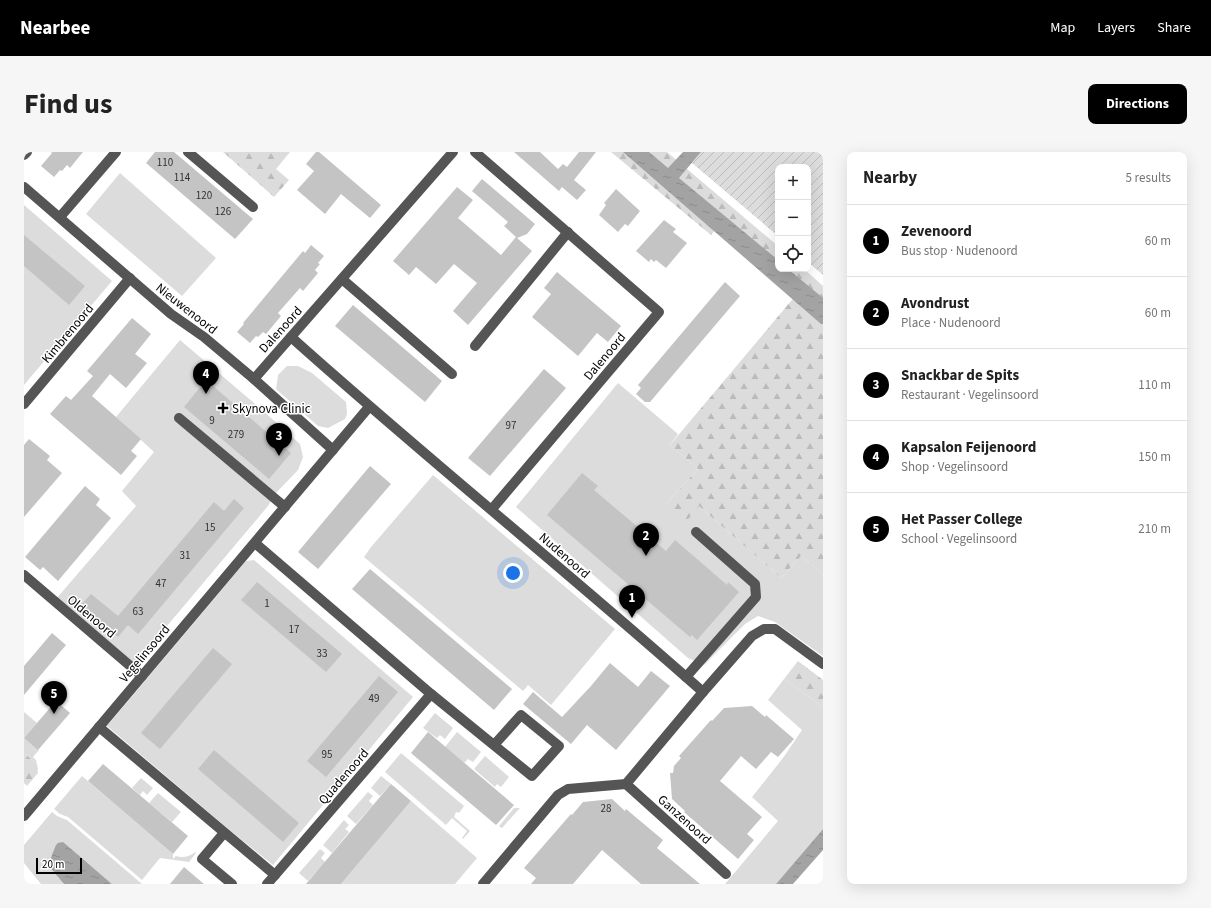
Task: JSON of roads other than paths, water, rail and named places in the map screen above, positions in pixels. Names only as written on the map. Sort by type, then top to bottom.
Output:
[{"type":"street","points":[[24,155],[27,152]]},
{"type":"street","points":[[60,217],[116,152]]},
{"type":"street","points":[[188,152],[253,207]]},
{"type":"street","name":"Dalenoord","points":[[254,379],[453,152]]},
{"type":"street","name":"Dalenoord","points":[[475,152],[659,312],[492,509]]},
{"type":"street","name":"Nieuwenoord","points":[[24,187],[171,314],[204,337],[254,379],[333,450]]},
{"type":"street","points":[[475,346],[568,232]]},
{"type":"street","name":"Kimbrenoord","points":[[24,404],[130,278]]},
{"type":"street","points":[[342,279],[452,374]]},
{"type":"street","points":[[291,337],[369,407]]},
{"type":"street","name":"Nudenoord","points":[[369,407],[492,509],[703,692]]},
{"type":"street","name":"Vegelinsoord","points":[[24,816],[369,407]]},
{"type":"street","points":[[180,418],[285,508]]},
{"type":"street","points":[[686,677],[756,597],[755,584],[696,532]]},
{"type":"street","points":[[255,543],[430,694],[532,776],[559,746],[521,715],[494,745]]},
{"type":"street","name":"Oldenoord","points":[[24,575],[142,676]]},
{"type":"street","points":[[483,884],[558,795],[568,789],[626,784],[752,636],[764,629],[775,629],[823,664]]},
{"type":"street","name":"Quadenoord","points":[[268,884],[430,694]]},
{"type":"street","points":[[99,728],[275,875]]},
{"type":"street","name":"Ganzenoord","points":[[626,784],[726,874]]},
{"type":"street","points":[[224,833],[202,859],[232,884]]},
{"type":"water","points":[[623,152],[649,152],[668,168],[683,152],[701,152],[679,178],[775,258],[775,272],[792,272],[823,298],[823,324],[821,324]]},
{"type":"water","points":[[823,829],[823,850],[793,884],[776,884]]},
{"type":"water","points":[[63,842],[112,884],[64,884],[52,870],[50,863],[56,845]]},
{"type":"place","name":"Kapsalon Feijenoord","points":[[206,394]]},
{"type":"place","name":"Skynova Clinic","points":[[223,408]]},
{"type":"place","name":"Snackbar de Spits","points":[[279,456]]},
{"type":"place","name":"Avondrust","points":[[646,556]]},
{"type":"place","name":"Zevenoord","points":[[632,618]]},
{"type":"place","name":"Het Passer College","points":[[54,714]]}]
